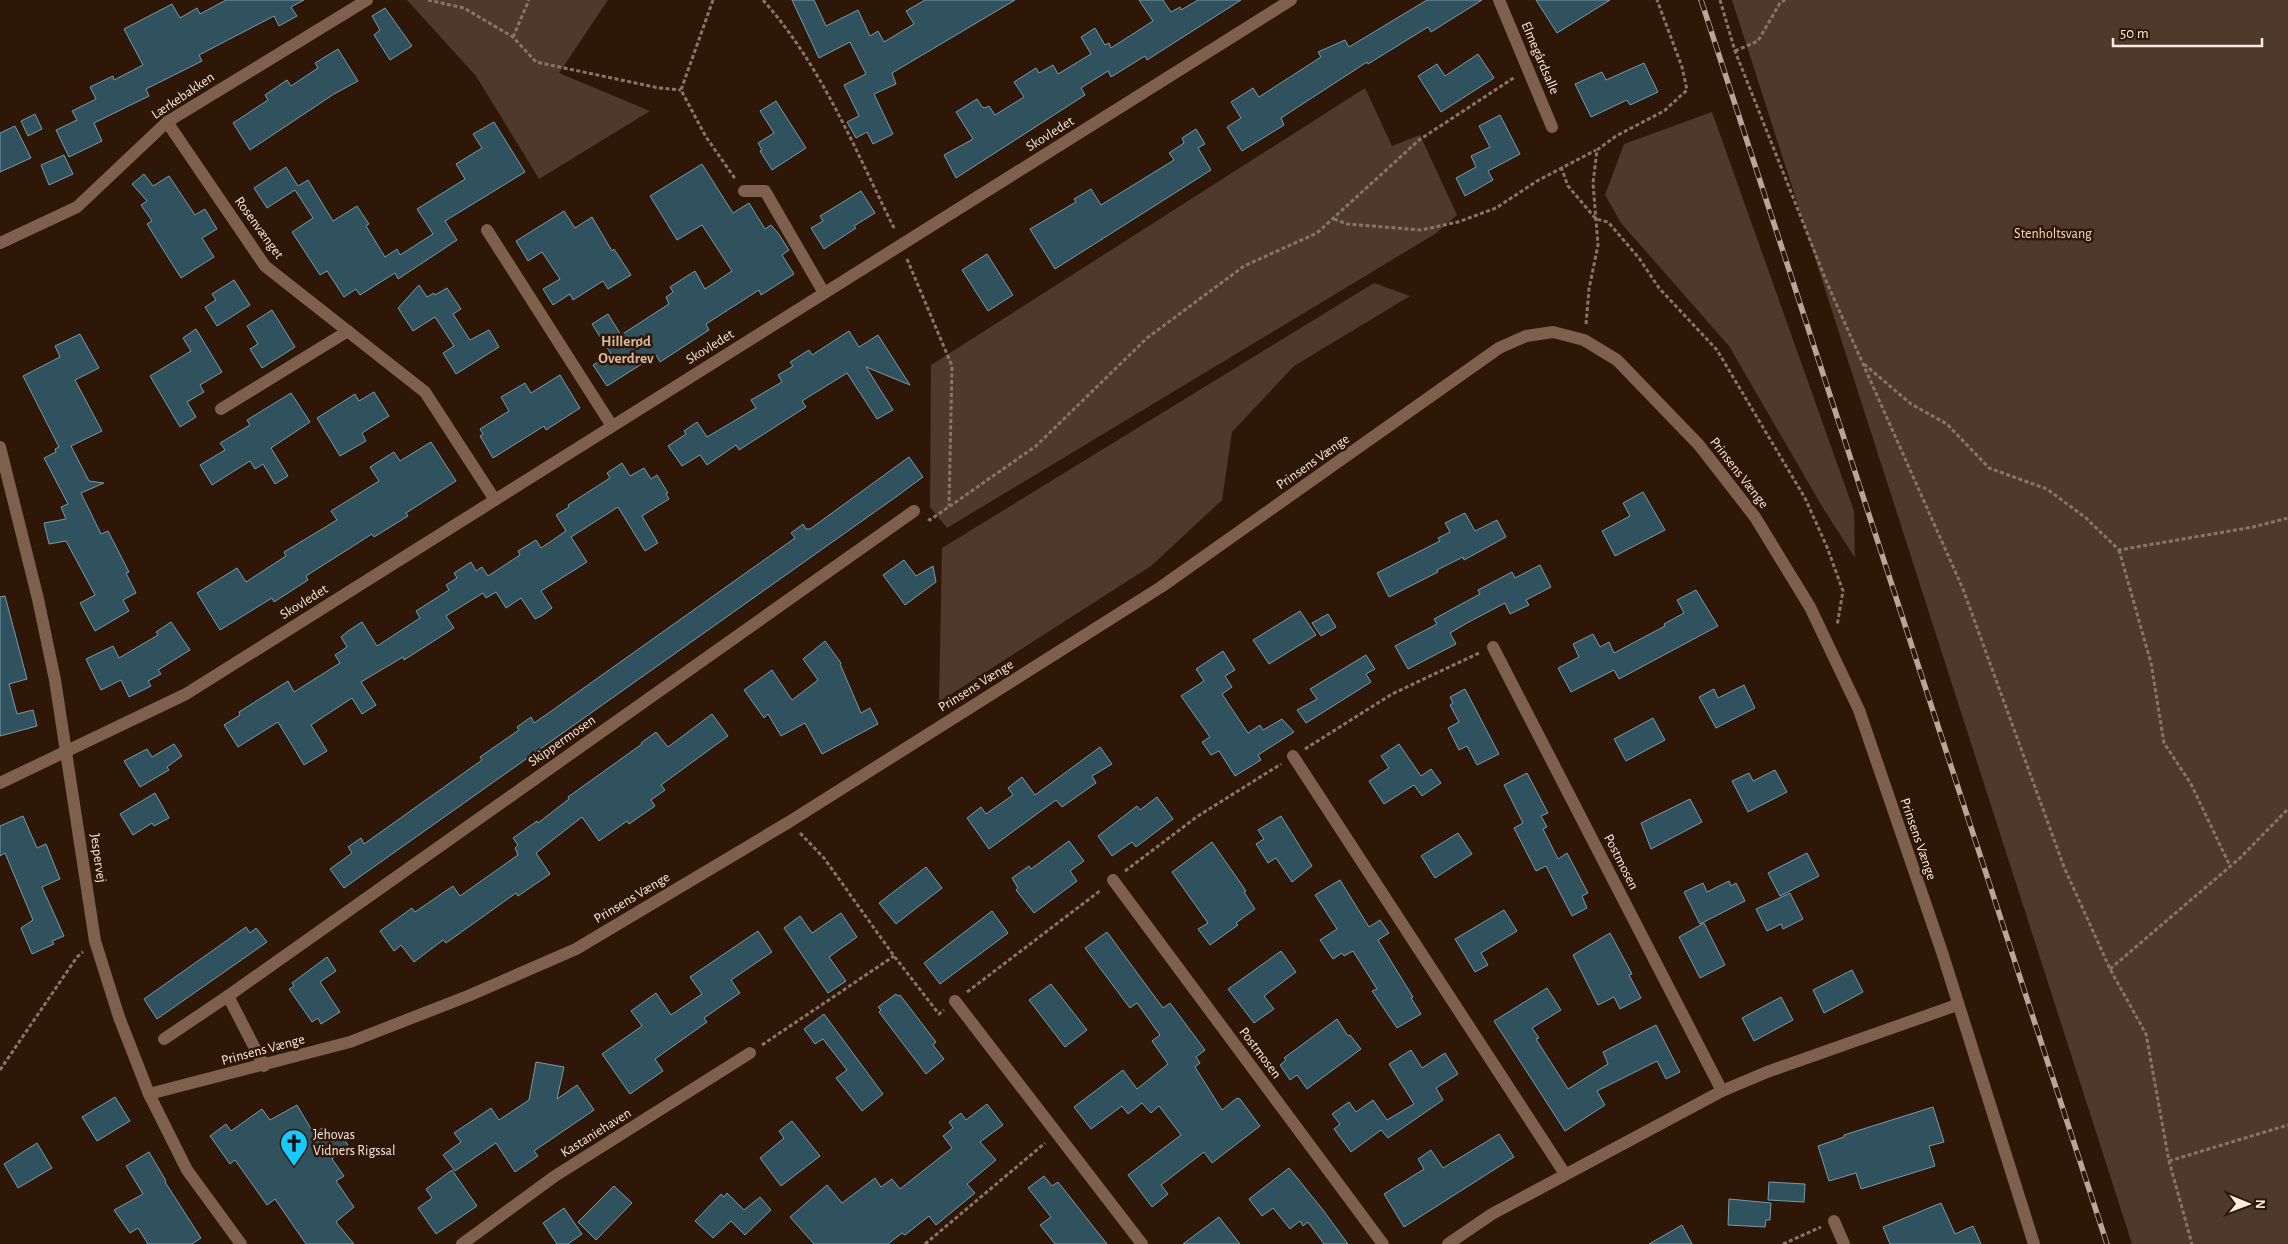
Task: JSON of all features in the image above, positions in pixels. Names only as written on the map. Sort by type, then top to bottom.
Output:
[{"type":"street","name":"Lærkebakken","points":[[0,242],[77,207],[167,122],[367,0]]},
{"type":"street","name":"Skovledet","points":[[0,784],[186,694],[1291,0]]},
{"type":"street","name":"Elmegårdsalle","points":[[1499,0],[1552,127]]},
{"type":"street","name":"Rosenvænget","points":[[167,122],[265,266],[425,392],[495,500]]},
{"type":"street","points":[[744,191],[765,191],[824,293]]},
{"type":"street","points":[[487,230],[612,426]]},
{"type":"street","points":[[221,409],[348,331]]},
{"type":"street","name":"Prinsens Vænge","points":[[149,1094],[264,1066],[350,1042],[468,996],[576,949],[789,822],[1161,587],[1499,348],[1526,336],[1553,332],[1584,340],[1617,360],[1704,452],[1756,517],[1810,607],[1859,710],[1942,952],[1957,1005],[2034,1244]]},
{"type":"street","name":"Jespervej","points":[[0,448],[38,599],[67,752],[95,941],[119,1017],[149,1094],[187,1170],[241,1244]]},
{"type":"street","name":"Skippermosen","points":[[164,1039],[228,996],[914,511]]},
{"type":"street","name":"Postmosen","points":[[1493,647],[1722,1091]]},
{"type":"street","points":[[1293,756],[1565,1174]]},
{"type":"street","name":"Postmosen","points":[[1113,880],[1383,1244]]},
{"type":"street","points":[[228,996],[264,1066]]},
{"type":"street","points":[[955,1001],[1142,1244]]},
{"type":"street","points":[[1448,1244],[1492,1214],[1722,1091],[1767,1072],[1957,1005]]},
{"type":"street","name":"Kastaniehaven","points":[[462,1244],[555,1176],[750,1053]]},
{"type":"street","points":[[1834,1221],[1844,1244]]},
{"type":"path","points":[[428,0],[464,8],[512,36],[536,62],[659,88],[680,90]]},
{"type":"path","points":[[512,36],[529,0]]},
{"type":"path","points":[[713,0],[680,90],[706,137],[744,191]]},
{"type":"path","points":[[763,0],[787,26],[831,101],[902,244],[952,366],[949,507]]},
{"type":"path","points":[[1334,219],[1347,224],[1421,230],[1458,222],[1496,208],[1561,167],[1576,162],[1616,136],[1664,111],[1687,90],[1682,67],[1657,0]]},
{"type":"path","points":[[1720,0],[1735,51],[1827,283],[1963,589],[2064,867],[2110,969],[2146,1034],[2169,1161],[2192,1244]]},
{"type":"path","points":[[1735,51],[1758,40],[1780,3],[1785,0]]},
{"type":"path","points":[[914,511],[930,520],[1036,446],[1147,338],[1244,266],[1317,233],[1419,140],[1529,69]]},
{"type":"path","points":[[1584,340],[1589,290],[1598,246],[1593,183],[1597,150]]},
{"type":"path","points":[[1561,167],[1568,186],[1596,219],[1608,222],[1640,258],[1659,288],[1717,350],[1805,498],[1844,591],[1831,652]]},
{"type":"path","points":[[1863,363],[1912,404],[1947,424],[1989,468],[2047,490],[2086,518],[2119,550],[2150,663],[2164,743],[2191,784],[2230,866]]},
{"type":"path","points":[[2119,550],[2253,527],[2288,518]]},
{"type":"path","points":[[789,822],[824,858],[894,956],[939,1014],[1198,816],[1392,694],[1493,647]]},
{"type":"path","points":[[2110,969],[2230,866],[2288,809]]},
{"type":"path","points":[[0,1070],[77,956],[95,941]]},
{"type":"path","points":[[750,1053],[894,956]]},
{"type":"path","points":[[2169,1161],[2288,1125]]},
{"type":"path","points":[[924,1244],[1057,1133]]},
{"type":"path","points":[[1783,1244],[1834,1221]]},
{"type":"green space","points":[[407,0],[608,0],[559,73],[650,111],[539,179],[476,76]]},
{"type":"green space","name":"Stenholtsvang","points":[[1732,0],[2288,0],[2288,1244],[2132,1244]]},
{"type":"green space","points":[[1365,88],[1392,146],[1420,135],[1457,215],[1435,234],[947,528],[930,507],[931,365]]},
{"type":"green space","points":[[1712,112],[1854,511],[1855,558],[1823,508],[1729,346],[1621,223],[1605,195],[1624,144]]},
{"type":"green space","points":[[1374,283],[1410,296],[1294,366],[1232,432],[1222,500],[1151,566],[939,702],[942,548]]},
{"type":"building","points":[[226,0],[304,0],[291,7],[297,16],[279,26],[274,16],[199,55],[202,61],[146,89],[149,96],[94,123],[102,141],[69,157],[56,130],[77,120],[72,111],[96,99],[90,87],[113,76],[114,80],[143,65],[124,29],[172,4],[180,18],[197,8],[200,14]]},
{"type":"building","points":[[792,0],[814,0],[826,26],[858,10],[870,36],[878,31],[884,42],[914,24],[906,11],[925,0],[1015,0],[892,73],[896,84],[874,94],[893,134],[873,144],[867,132],[856,138],[847,122],[859,116],[844,85],[866,74],[850,42],[819,58]]},
{"type":"building","points":[[1139,0],[1163,0],[1171,12],[1180,7],[1181,10],[1198,0],[1241,0],[1147,60],[1145,56],[1111,77],[1108,71],[1081,88],[1085,95],[956,178],[944,155],[973,139],[956,112],[977,99],[982,107],[989,106],[995,115],[1024,97],[1014,82],[1036,68],[1039,73],[1053,65],[1058,74],[1091,54],[1081,37],[1095,28],[1105,45],[1109,43],[1111,48],[1153,21]]},
{"type":"building","points":[[1427,0],[1482,0],[1431,32],[1428,27],[1368,64],[1367,62],[1281,118],[1284,125],[1242,151],[1227,127],[1241,118],[1231,102],[1253,88],[1259,97],[1321,57],[1318,52],[1345,40],[1349,47]]},
{"type":"building","points":[[1536,0],[1610,0],[1557,33]]},
{"type":"building","points":[[385,8],[412,46],[390,60],[374,35],[380,30],[372,16]]},
{"type":"building","points":[[338,49],[358,81],[334,94],[250,150],[233,123],[268,100],[265,95],[287,80],[291,86],[318,68],[315,63]]},
{"type":"building","points":[[1478,54],[1494,78],[1441,112],[1418,76],[1437,64],[1445,76]]},
{"type":"building","points":[[1644,63],[1658,92],[1630,105],[1627,100],[1591,117],[1575,84],[1602,72],[1606,80]]},
{"type":"building","points":[[776,101],[806,148],[772,170],[760,151],[762,150],[758,143],[774,133],[760,111]]},
{"type":"building","points":[[35,114],[42,129],[28,136],[21,121]]},
{"type":"building","points":[[1500,115],[1520,154],[1488,171],[1493,180],[1465,196],[1456,178],[1476,167],[1471,156],[1490,147],[1479,126]]},
{"type":"building","points":[[494,122],[525,172],[445,221],[457,240],[398,279],[395,273],[360,295],[356,289],[344,297],[327,271],[320,275],[292,232],[313,218],[295,190],[267,208],[254,188],[286,167],[298,186],[308,180],[333,221],[357,206],[369,224],[366,226],[385,257],[397,249],[400,255],[433,234],[417,209],[465,179],[456,164],[482,148],[473,134]]},
{"type":"building","points":[[15,126],[31,158],[0,172],[0,133]]},
{"type":"building","points":[[1196,129],[1205,144],[1198,148],[1211,170],[1055,269],[1030,229],[1076,202],[1074,199],[1091,189],[1101,205],[1174,160],[1169,153],[1184,143],[1182,138]]},
{"type":"building","points":[[64,155],[73,174],[49,185],[41,165]]},
{"type":"building","points":[[702,164],[733,213],[749,203],[765,229],[771,225],[778,233],[789,250],[782,255],[794,274],[761,295],[759,290],[706,324],[709,330],[660,362],[656,355],[607,386],[593,365],[611,354],[592,324],[608,314],[621,335],[669,304],[666,297],[673,292],[670,287],[695,271],[705,289],[732,271],[702,225],[677,240],[650,196]]},
{"type":"building","points":[[144,174],[153,186],[169,176],[195,215],[205,209],[217,229],[202,238],[214,257],[181,278],[147,224],[152,221],[141,205],[147,201],[132,184]]},
{"type":"building","points":[[861,191],[875,213],[824,249],[811,228],[823,221],[820,216]]},
{"type":"building","points":[[564,211],[575,228],[592,217],[612,251],[614,249],[631,275],[608,289],[603,281],[573,300],[570,294],[553,305],[543,289],[560,279],[542,252],[528,261],[516,241]]},
{"type":"building","points":[[987,254],[1013,295],[988,311],[962,270]]},
{"type":"building","points":[[234,280],[250,305],[217,326],[205,307],[216,300],[212,294]]},
{"type":"building","points":[[419,285],[427,297],[447,288],[461,309],[453,314],[470,340],[489,330],[499,347],[456,374],[443,353],[454,346],[435,317],[413,331],[398,308]]},
{"type":"building","points":[[272,310],[295,347],[262,368],[250,349],[258,344],[247,326]]},
{"type":"building","points":[[196,329],[222,372],[200,385],[204,392],[187,402],[196,417],[180,427],[150,376],[191,351],[183,338]]},
{"type":"building","points":[[849,331],[859,347],[878,335],[910,385],[866,367],[893,410],[877,419],[847,373],[802,401],[806,407],[739,450],[736,445],[707,465],[700,455],[682,466],[668,446],[686,434],[684,431],[697,422],[707,437],[756,408],[751,400],[782,382],[778,375],[793,366],[790,362],[809,350],[812,355]]},
{"type":"building","points":[[80,334],[99,368],[75,380],[102,431],[71,446],[89,481],[104,483],[81,493],[101,534],[108,531],[129,572],[126,573],[136,593],[123,600],[129,611],[95,631],[80,603],[95,595],[66,541],[49,544],[44,523],[66,519],[61,507],[68,504],[44,458],[56,452],[55,449],[59,447],[23,376],[60,357],[55,346]]},
{"type":"building","points":[[560,375],[580,408],[546,430],[544,426],[493,458],[480,436],[483,434],[480,429],[509,411],[501,397],[525,383],[531,393]]},
{"type":"building","points":[[374,392],[389,416],[362,433],[366,441],[340,456],[317,418],[355,394],[359,401]]},
{"type":"building","points":[[291,393],[310,422],[271,448],[288,476],[275,484],[263,464],[255,469],[250,461],[212,485],[200,465],[225,450],[220,443],[250,425],[247,420]]},
{"type":"building","points":[[431,442],[456,481],[406,513],[408,516],[374,537],[372,534],[306,576],[308,580],[274,602],[272,598],[220,630],[197,593],[237,568],[246,582],[286,556],[284,552],[337,520],[331,511],[379,481],[370,467],[394,452],[400,461]]},
{"type":"building","points":[[909,457],[923,477],[344,888],[330,869],[352,853],[348,847],[361,838],[364,844],[482,760],[480,757],[519,730],[517,727],[531,717],[534,723],[795,538],[791,533],[803,524],[806,529],[810,529]]},
{"type":"building","points":[[622,463],[630,476],[644,468],[651,479],[657,475],[668,493],[666,494],[669,499],[642,516],[658,543],[645,551],[618,507],[571,537],[587,562],[541,591],[552,608],[543,615],[535,619],[521,598],[506,608],[496,592],[486,598],[483,593],[446,616],[454,628],[404,660],[403,657],[361,682],[376,705],[362,714],[352,698],[311,725],[327,751],[304,765],[278,722],[238,747],[224,725],[240,715],[239,712],[288,681],[294,692],[340,663],[335,655],[347,647],[341,637],[348,631],[362,622],[377,646],[420,618],[416,611],[449,590],[446,585],[457,578],[454,573],[471,562],[476,571],[482,567],[488,576],[520,555],[518,551],[536,540],[541,548],[566,531],[556,515],[610,478],[607,473]]},
{"type":"building","points":[[1643,492],[1665,530],[1615,556],[1602,531],[1630,516],[1623,503]]},
{"type":"building","points":[[1465,513],[1475,531],[1497,520],[1506,537],[1464,560],[1463,557],[1437,570],[1438,572],[1389,597],[1377,573],[1440,541],[1438,538],[1450,532],[1445,523]]},
{"type":"building","points":[[904,560],[916,576],[933,566],[936,582],[905,605],[883,575]]},
{"type":"building","points":[[1540,565],[1551,587],[1526,600],[1529,605],[1510,614],[1505,603],[1467,623],[1450,633],[1456,644],[1408,669],[1395,646],[1437,624],[1434,619],[1480,594],[1478,590],[1512,572],[1515,578]]},
{"type":"building","points":[[1696,590],[1718,626],[1619,679],[1614,670],[1571,692],[1558,668],[1579,657],[1573,644],[1593,634],[1600,647],[1609,642],[1614,653],[1665,626],[1664,624],[1684,613],[1677,600]]},
{"type":"building","points":[[5,596],[27,679],[9,684],[17,714],[33,710],[37,726],[0,736],[0,597]]},
{"type":"building","points":[[1300,611],[1316,635],[1269,664],[1253,640]]},
{"type":"building","points":[[1328,614],[1336,627],[1321,636],[1312,623]]},
{"type":"building","points":[[171,622],[190,650],[158,670],[161,674],[148,681],[151,686],[129,697],[121,680],[101,690],[86,659],[113,646],[119,658],[158,635],[156,632]]},
{"type":"building","points":[[825,641],[841,663],[861,713],[870,708],[878,724],[822,754],[805,723],[781,736],[768,714],[764,718],[744,690],[772,670],[792,700],[818,680],[803,659]]},
{"type":"building","points":[[1223,651],[1235,670],[1225,676],[1232,687],[1222,694],[1248,733],[1260,725],[1263,730],[1282,719],[1294,732],[1258,755],[1261,760],[1235,776],[1219,751],[1211,755],[1202,742],[1210,737],[1181,696],[1204,681],[1196,669]]},
{"type":"building","points":[[1366,655],[1375,669],[1366,674],[1371,682],[1306,723],[1297,710],[1317,699],[1310,689]]},
{"type":"building","points":[[1744,685],[1755,708],[1716,728],[1699,697],[1714,689],[1718,698]]},
{"type":"building","points":[[1465,689],[1499,754],[1477,765],[1467,746],[1459,750],[1448,728],[1459,722],[1450,705],[1453,703],[1450,697]]},
{"type":"building","points":[[712,714],[728,736],[661,785],[665,790],[651,800],[655,806],[629,824],[627,821],[599,841],[582,817],[536,853],[550,874],[518,896],[516,893],[446,943],[443,940],[414,962],[401,945],[394,951],[380,931],[412,908],[415,912],[453,886],[460,896],[518,855],[515,848],[518,845],[513,838],[537,821],[538,823],[569,799],[568,797],[656,732],[668,747]]},
{"type":"building","points":[[1653,718],[1665,740],[1626,761],[1614,739]]},
{"type":"building","points":[[174,744],[182,756],[167,767],[169,770],[140,787],[124,761],[147,749],[152,757]]},
{"type":"building","points":[[1399,744],[1421,776],[1431,769],[1441,783],[1422,796],[1414,785],[1384,804],[1369,781],[1389,768],[1381,756]]},
{"type":"building","points":[[1100,747],[1112,764],[1092,776],[1096,783],[1062,807],[1056,800],[989,849],[967,818],[981,807],[986,814],[1013,795],[1008,788],[1022,777],[1035,795]]},
{"type":"building","points":[[1775,770],[1787,792],[1748,812],[1732,781],[1749,773],[1753,781]]},
{"type":"building","points":[[1527,773],[1548,813],[1541,816],[1547,827],[1543,829],[1558,859],[1567,853],[1588,893],[1582,896],[1587,908],[1572,916],[1546,866],[1536,871],[1514,828],[1523,823],[1504,785]]},
{"type":"building","points":[[155,793],[169,818],[154,826],[152,823],[133,835],[120,814]]},
{"type":"building","points":[[1157,797],[1173,819],[1136,847],[1132,842],[1112,856],[1098,836],[1137,806],[1140,810]]},
{"type":"building","points":[[1690,799],[1702,822],[1651,849],[1641,823]]},
{"type":"building","points":[[23,816],[37,848],[46,844],[60,879],[42,887],[64,936],[52,941],[54,944],[32,954],[21,928],[33,920],[5,853],[0,856],[0,826]]},
{"type":"building","points":[[1281,816],[1312,866],[1292,882],[1276,858],[1268,863],[1256,844],[1264,839],[1258,830]]},
{"type":"building","points":[[1458,833],[1472,854],[1435,878],[1421,856]]},
{"type":"building","points":[[1069,841],[1084,861],[1070,871],[1077,881],[1034,913],[1016,890],[1018,888],[1012,878],[1029,866],[1031,869]]},
{"type":"building","points":[[1212,842],[1246,891],[1244,892],[1255,909],[1236,923],[1238,925],[1210,945],[1198,929],[1208,923],[1172,872]]},
{"type":"building","points":[[1807,853],[1819,876],[1780,896],[1768,873]]},
{"type":"building","points":[[926,867],[942,888],[896,924],[879,903]]},
{"type":"building","points":[[1340,880],[1369,927],[1380,920],[1389,933],[1378,940],[1413,997],[1411,998],[1421,1014],[1397,1028],[1372,991],[1377,989],[1353,951],[1344,956],[1342,953],[1333,959],[1320,940],[1337,929],[1315,895]]},
{"type":"building","points":[[1729,881],[1731,886],[1736,883],[1745,901],[1700,924],[1684,892],[1703,883],[1707,892]]},
{"type":"building","points":[[1790,893],[1803,919],[1783,929],[1781,924],[1767,931],[1756,909]]},
{"type":"building","points":[[1504,910],[1517,931],[1481,953],[1488,965],[1475,972],[1455,939]]},
{"type":"building","points":[[992,911],[1008,933],[940,984],[924,963]]},
{"type":"building","points":[[841,913],[857,937],[829,957],[846,981],[828,993],[784,928],[800,916],[812,933]]},
{"type":"building","points":[[1704,923],[1725,965],[1700,978],[1679,937]]},
{"type":"building","points":[[246,927],[250,933],[256,928],[267,942],[157,1019],[144,999]]},
{"type":"building","points":[[758,931],[772,952],[731,980],[740,993],[704,1018],[707,1022],[655,1059],[663,1071],[630,1094],[602,1054],[642,1026],[631,1011],[656,993],[671,1015],[702,994],[690,977]]},
{"type":"building","points":[[1107,932],[1163,1008],[1170,1003],[1205,1050],[1196,1057],[1200,1063],[1195,1067],[1222,1110],[1237,1098],[1240,1099],[1260,1126],[1212,1163],[1204,1152],[1161,1185],[1168,1194],[1152,1207],[1128,1175],[1181,1135],[1159,1106],[1151,1113],[1142,1103],[1128,1114],[1122,1106],[1091,1129],[1074,1107],[1123,1070],[1137,1089],[1168,1064],[1152,1041],[1160,1035],[1137,1003],[1130,1008],[1085,948]]},
{"type":"building","points":[[1610,933],[1632,974],[1629,975],[1641,998],[1620,1009],[1614,997],[1598,1005],[1573,955]]},
{"type":"building","points":[[1281,951],[1296,972],[1264,996],[1274,1009],[1254,1023],[1228,989]]},
{"type":"building","points":[[327,957],[336,971],[320,982],[340,1012],[321,1024],[318,1018],[312,1022],[289,989],[294,986],[292,983]]},
{"type":"building","points":[[1852,970],[1863,992],[1824,1013],[1813,990]]},
{"type":"building","points":[[1051,984],[1087,1030],[1065,1047],[1029,1000]]},
{"type":"building","points":[[1547,988],[1561,1010],[1532,1028],[1539,1038],[1536,1039],[1568,1089],[1608,1064],[1603,1052],[1656,1025],[1680,1072],[1666,1079],[1657,1061],[1597,1091],[1605,1105],[1565,1131],[1494,1021]]},
{"type":"building","points":[[896,994],[900,995],[936,1042],[933,1045],[944,1059],[926,1074],[879,1012],[881,1010],[878,1007]]},
{"type":"building","points":[[1781,997],[1793,1020],[1754,1041],[1742,1018]]},
{"type":"building","points":[[824,1014],[883,1094],[862,1111],[836,1078],[847,1070],[823,1039],[815,1044],[804,1029]]},
{"type":"building","points":[[1337,1019],[1348,1036],[1350,1035],[1361,1049],[1307,1089],[1297,1075],[1290,1080],[1280,1065],[1286,1060],[1284,1058]]},
{"type":"building","points":[[1411,1050],[1422,1068],[1445,1053],[1458,1074],[1436,1088],[1443,1100],[1388,1138],[1381,1130],[1351,1152],[1334,1129],[1340,1124],[1332,1114],[1349,1102],[1356,1112],[1373,1100],[1387,1120],[1414,1104],[1389,1064]]},
{"type":"building","points":[[536,1062],[564,1067],[557,1099],[577,1085],[594,1110],[534,1151],[538,1156],[515,1172],[496,1143],[455,1171],[443,1155],[461,1142],[454,1133],[491,1108],[499,1120],[529,1100]]},
{"type":"building","points":[[115,1097],[130,1121],[97,1141],[82,1117]]},
{"type":"building","points":[[987,1104],[1003,1125],[980,1142],[996,1160],[967,1184],[975,1193],[936,1225],[929,1216],[905,1235],[902,1233],[888,1244],[814,1244],[790,1217],[827,1185],[842,1203],[875,1178],[881,1187],[892,1179],[900,1189],[952,1148],[943,1136],[953,1128],[949,1122],[961,1113],[966,1120]]},
{"type":"building","points":[[297,1105],[314,1134],[322,1128],[329,1139],[339,1132],[348,1145],[332,1159],[344,1176],[336,1181],[354,1207],[336,1222],[354,1244],[306,1244],[275,1199],[267,1205],[235,1160],[230,1164],[210,1136],[226,1124],[231,1131],[262,1109],[270,1120]]},
{"type":"building","points":[[1933,1107],[1944,1142],[1929,1146],[1935,1166],[1861,1189],[1856,1173],[1829,1181],[1818,1146],[1844,1137],[1844,1135]]},
{"type":"building","points":[[792,1121],[820,1156],[781,1186],[760,1158],[784,1138],[779,1131]]},
{"type":"building","points":[[1499,1134],[1514,1157],[1404,1227],[1384,1194],[1424,1169],[1418,1159],[1431,1150],[1443,1168]]},
{"type":"building","points":[[37,1143],[52,1168],[18,1188],[4,1164]]},
{"type":"building","points":[[149,1152],[165,1182],[201,1238],[192,1244],[148,1244],[138,1228],[130,1233],[114,1210],[143,1194],[126,1166]]},
{"type":"building","points":[[1289,1168],[1348,1244],[1324,1244],[1308,1222],[1303,1226],[1300,1221],[1290,1229],[1273,1208],[1262,1216],[1249,1199]]},
{"type":"building","points":[[452,1170],[477,1206],[436,1234],[418,1208],[432,1198],[426,1189]]},
{"type":"building","points":[[1044,1176],[1052,1186],[1058,1182],[1107,1244],[1055,1244],[1040,1225],[1051,1217],[1028,1188]]},
{"type":"building","points":[[1769,1182],[1805,1184],[1804,1202],[1768,1200]]},
{"type":"building","points":[[614,1186],[632,1203],[596,1240],[578,1222]]},
{"type":"building","points":[[727,1193],[744,1210],[760,1197],[771,1210],[745,1235],[731,1221],[713,1238],[695,1221],[721,1194],[724,1197]]},
{"type":"building","points":[[1729,1199],[1771,1203],[1770,1220],[1766,1220],[1765,1227],[1728,1225]]},
{"type":"building","points":[[1941,1203],[1955,1234],[1973,1226],[1981,1244],[1890,1244],[1883,1227]]},
{"type":"building","points":[[564,1208],[582,1234],[568,1244],[557,1244],[543,1223]]},
{"type":"building","points":[[1219,1217],[1240,1244],[1183,1244]]},
{"type":"building","points":[[1682,1225],[1692,1244],[1649,1244]]},
{"type":"railway","points":[[1701,0],[2107,1244]]},
{"type":"place","name":"Jehovas Vidners Rigssal","points":[[294,1167]]},
{"type":"district","name":"Hillerød Overdrev","points":[[626,350]]}]
